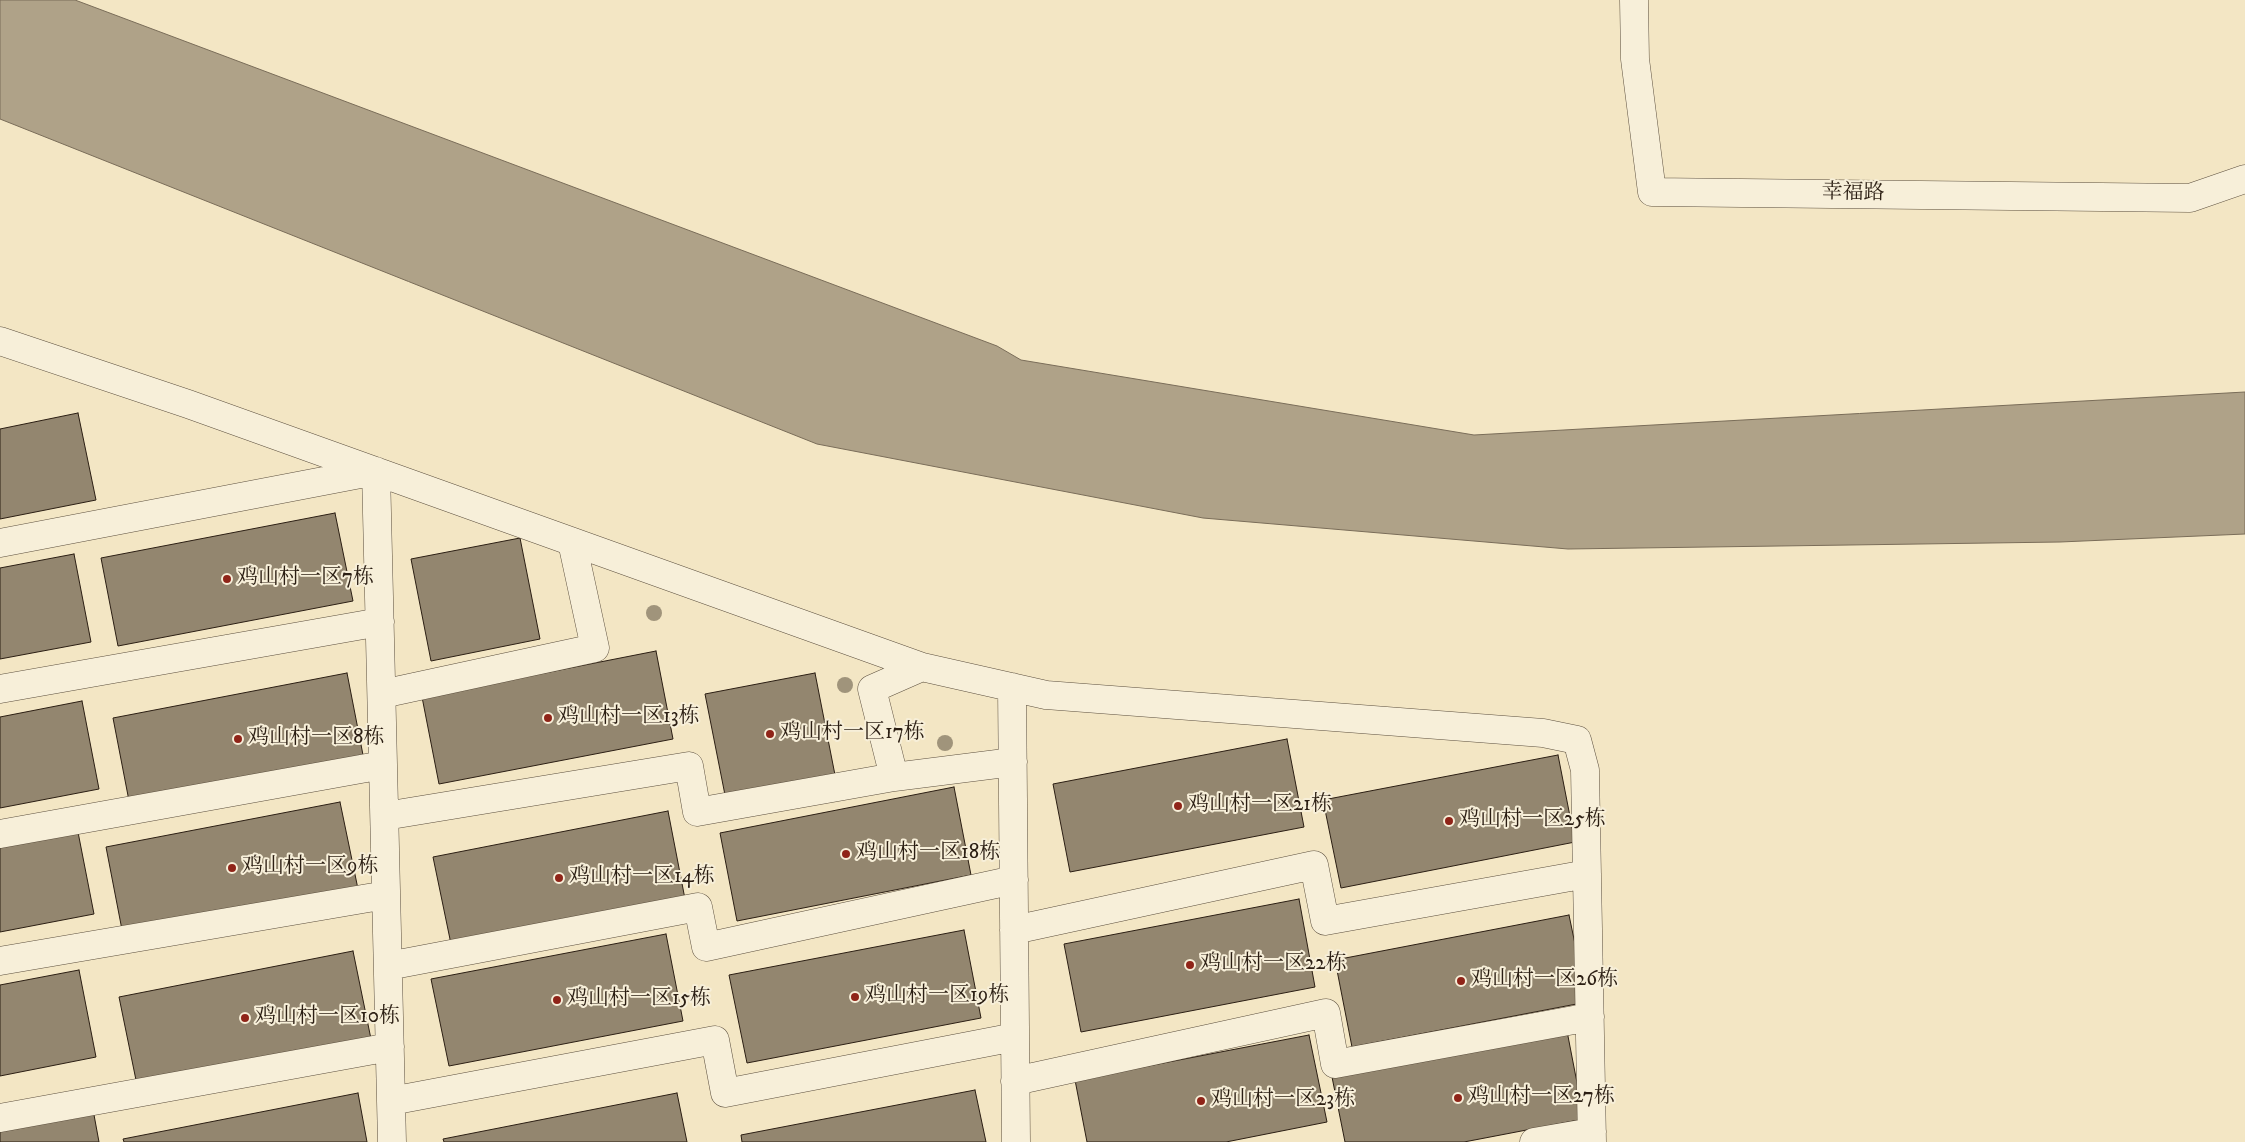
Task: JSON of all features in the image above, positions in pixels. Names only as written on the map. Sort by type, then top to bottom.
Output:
[{"type":"street","name":"幸福路","points":[[1634,0],[1635,59],[1652,192],[2190,198],[2245,179]]},
{"type":"street","points":[[0,341],[188,404],[922,667],[1046,694],[1543,732],[1577,740],[1586,770],[1592,1137],[1534,1142]]},
{"type":"street","points":[[0,543],[376,472]]},
{"type":"street","points":[[376,472],[392,1142]]},
{"type":"street","points":[[382,694],[595,648],[572,542]]},
{"type":"street","points":[[0,689],[380,622]]},
{"type":"street","points":[[894,777],[872,689],[922,667]]},
{"type":"street","points":[[1012,687],[1016,1142]]},
{"type":"street","points":[[384,816],[689,766],[697,812],[894,777],[1013,762]]},
{"type":"street","points":[[0,834],[383,765]]},
{"type":"street","points":[[1014,930],[1314,865],[1325,921],[1587,874]]},
{"type":"street","points":[[388,966],[698,907],[706,946],[1014,880]]},
{"type":"street","points":[[0,961],[386,895]]},
{"type":"street","points":[[1015,1080],[1326,1013],[1335,1064],[1590,1017]]},
{"type":"street","points":[[391,1101],[715,1040],[725,1093],[1015,1037]]},
{"type":"street","points":[[0,1118],[390,1047]]},
{"type":"shaded area","points":[[0,0],[75,0],[997,346],[1021,360],[1474,435],[2245,392],[2245,534],[2060,542],[1568,549],[1203,518],[817,444],[0,119]]},
{"type":"building","points":[[78,413],[96,500],[0,519],[0,429]]},
{"type":"building","name":"鸡山村一区7栋","points":[[335,513],[353,601],[118,646],[101,558]]},
{"type":"building","points":[[520,538],[540,639],[431,661],[411,559]]},
{"type":"building","points":[[74,554],[91,642],[0,659],[0,568]]},
{"type":"building","name":"鸡山村一区13栋","points":[[656,651],[673,739],[439,784],[422,697]]},
{"type":"building","name":"鸡山村一区8栋","points":[[347,673],[364,760],[130,806],[113,718]]},
{"type":"building","name":"鸡山村一区17栋","points":[[815,673],[835,775],[725,795],[705,694]]},
{"type":"building","points":[[82,701],[99,789],[0,808],[0,717]]},
{"type":"building","name":"鸡山村一区21栋","points":[[1287,739],[1304,827],[1070,872],[1053,784]]},
{"type":"building","name":"鸡山村一区25栋","points":[[1558,755],[1575,842],[1341,888],[1323,800]]},
{"type":"building","name":"鸡山村一区18栋","points":[[954,787],[971,875],[737,921],[720,833]]},
{"type":"building","name":"鸡山村一区9栋","points":[[340,802],[358,889],[123,935],[106,847]]},
{"type":"building","name":"鸡山村一区14栋","points":[[668,811],[685,899],[451,944],[433,857]]},
{"type":"building","points":[[77,827],[94,914],[0,932],[0,842]]},
{"type":"building","name":"鸡山村一区22栋","points":[[1299,899],[1315,987],[1081,1032],[1064,944]]},
{"type":"building","name":"鸡山村一区26栋","points":[[1569,915],[1587,1002],[1352,1047],[1335,960]]},
{"type":"building","name":"鸡山村一区19栋","points":[[964,930],[981,1018],[747,1063],[729,975]]},
{"type":"building","name":"鸡山村一区15栋","points":[[666,934],[683,1021],[449,1066],[431,979]]},
{"type":"building","name":"鸡山村一区10栋","points":[[353,951],[371,1039],[137,1085],[119,997]]},
{"type":"building","points":[[79,970],[96,1057],[0,1076],[0,985]]},
{"type":"building","name":"鸡山村一区27栋","points":[[1567,1031],[1584,1119],[1464,1142],[1345,1142],[1332,1077]]},
{"type":"building","name":"鸡山村一区23栋","points":[[1309,1035],[1327,1122],[1226,1142],[1087,1142],[1075,1080]]},
{"type":"building","points":[[975,1090],[986,1142],[742,1142],[741,1135]]},
{"type":"building","points":[[358,1093],[367,1142],[124,1142],[123,1139]]},
{"type":"building","points":[[677,1093],[687,1142],[444,1142],[443,1139]]},
{"type":"building","points":[[92,1104],[99,1142],[0,1142],[0,1122]]},
{"type":"place","name":"鸡山村一区7栋","points":[[227,579]]},
{"type":"place","name":"鸡山村一区13栋","points":[[548,718]]},
{"type":"place","name":"鸡山村一区17栋","points":[[770,734]]},
{"type":"place","name":"鸡山村一区8栋","points":[[238,739]]},
{"type":"place","name":"鸡山村一区21栋","points":[[1178,806]]},
{"type":"place","name":"鸡山村一区25栋","points":[[1449,821]]},
{"type":"place","name":"鸡山村一区18栋","points":[[846,854]]},
{"type":"place","name":"鸡山村一区9栋","points":[[232,868]]},
{"type":"place","name":"鸡山村一区14栋","points":[[559,878]]},
{"type":"place","name":"鸡山村一区22栋","points":[[1190,965]]},
{"type":"place","name":"鸡山村一区26栋","points":[[1461,981]]},
{"type":"place","name":"鸡山村一区19栋","points":[[855,997]]},
{"type":"place","name":"鸡山村一区15栋","points":[[557,1000]]},
{"type":"place","name":"鸡山村一区10栋","points":[[245,1018]]},
{"type":"place","name":"鸡山村一区27栋","points":[[1458,1098]]},
{"type":"place","name":"鸡山村一区23栋","points":[[1201,1101]]}]
